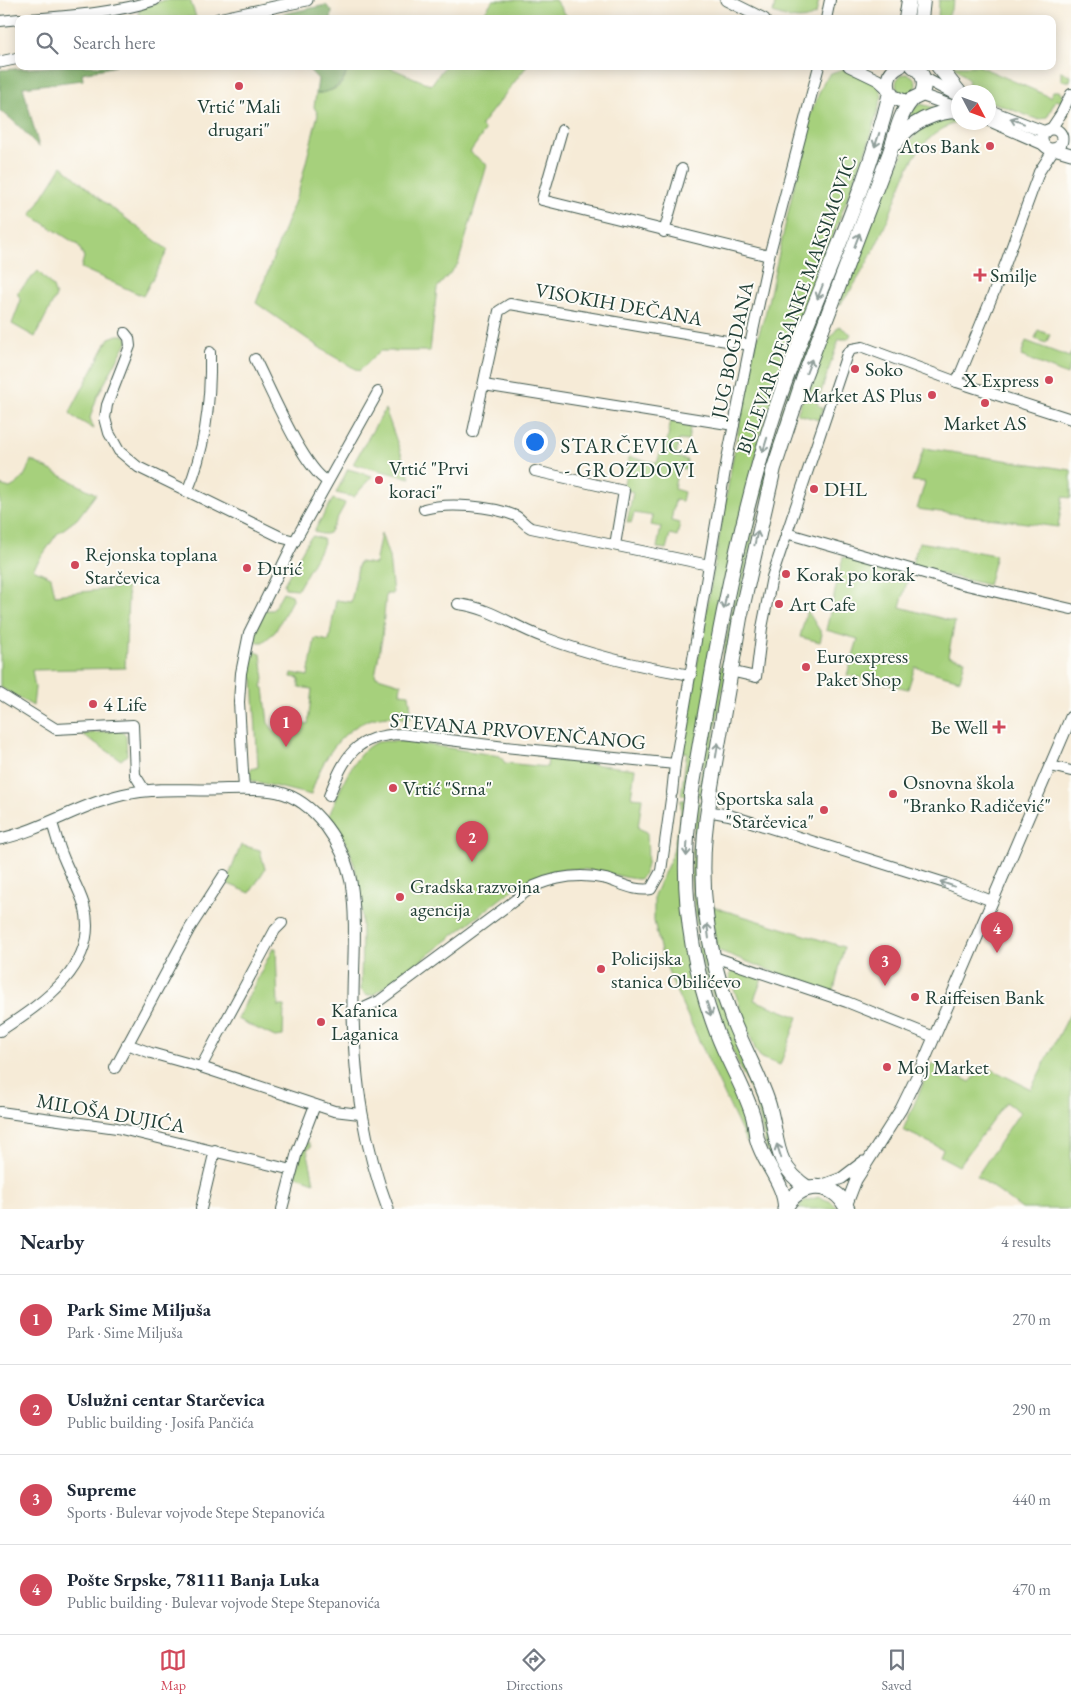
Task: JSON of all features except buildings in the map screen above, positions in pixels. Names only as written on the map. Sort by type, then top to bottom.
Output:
[{"type":"main road","points":[[906,15],[908,0]]},
{"type":"main road","points":[[921,15],[923,0]]},
{"type":"main road","name":"BULEVAR DESANKE MAKSIMOVIĆ","points":[[785,1209],[783,1194],[763,1156],[750,1105],[717,1032],[696,961],[686,892],[691,798],[729,582],[756,474],[794,359],[870,162],[890,91],[888,79],[895,70]]},
{"type":"main road","name":"BULEVAR DESANKE MAKSIMOVIĆ","points":[[813,1187],[796,1179],[786,1168],[777,1146],[767,1098],[735,1026],[711,956],[704,886],[708,804],[730,672],[753,552],[774,468],[804,377],[905,108],[916,98],[924,84],[918,70]]},
{"type":"main road","points":[[941,70],[952,85]]},
{"type":"main road","points":[[890,91],[902,101],[916,98]]},
{"type":"main road","points":[[890,152],[903,133],[922,120],[951,110]]},
{"type":"main road","points":[[785,1209],[793,1196],[813,1187],[835,1192],[847,1207]]},
{"type":"street","points":[[60,15],[139,5],[155,0]]},
{"type":"street","points":[[234,15],[280,3],[307,0]]},
{"type":"street","points":[[726,0],[756,15]]},
{"type":"street","points":[[827,15],[830,0]]},
{"type":"street","points":[[0,21],[15,19]]},
{"type":"street","points":[[0,60],[15,58]]},
{"type":"street","name":"JUG BOGDANA","points":[[353,1014],[379,1001],[534,886],[550,880],[586,876],[636,888],[651,889],[660,871],[675,764],[734,425],[769,256],[818,70]]},
{"type":"street","points":[[857,70],[878,80],[890,91]]},
{"type":"street","points":[[918,70],[951,89]]},
{"type":"street","points":[[957,382],[1005,265],[1040,168],[1047,146],[1042,138],[1054,132],[1071,94]]},
{"type":"street","points":[[916,98],[951,107]]},
{"type":"street","points":[[996,113],[1054,132],[1071,142]]},
{"type":"street","points":[[996,124],[1047,146],[1071,154]]},
{"type":"street","points":[[562,130],[542,200],[664,232],[769,256]]},
{"type":"street","points":[[1047,146],[1061,143],[1054,132]]},
{"type":"street","points":[[664,232],[682,169]]},
{"type":"street","name":"VISOKIH DEČANA","points":[[484,385],[499,311],[510,304],[750,345]]},
{"type":"street","points":[[125,333],[129,338],[130,346],[107,406],[105,418],[109,433],[119,452],[127,460],[186,492],[283,538],[295,541]]},
{"type":"street","points":[[730,672],[756,677],[769,588],[786,533],[848,354],[852,348],[863,347],[957,382],[1071,419]]},
{"type":"street","points":[[186,492],[201,451],[208,413],[210,352]]},
{"type":"street","points":[[254,359],[305,457],[318,475],[327,481]]},
{"type":"street","points":[[473,432],[484,385],[734,425]]},
{"type":"street","points":[[244,789],[239,702],[249,633],[265,598],[327,481],[378,392]]},
{"type":"street","points":[[534,471],[624,491],[615,545]]},
{"type":"street","points":[[424,509],[452,504],[480,508],[516,517],[531,528],[709,565]]},
{"type":"street","points":[[786,533],[962,584],[1071,609]]},
{"type":"street","points":[[458,604],[494,612],[523,629],[563,644],[627,662],[690,675]]},
{"type":"street","points":[[0,694],[56,729],[133,725],[135,775],[145,791]]},
{"type":"street","points":[[847,1207],[851,1190],[870,1156],[902,1109],[1071,717]]},
{"type":"street","name":"STEVANA PRVOVENČANOG","points":[[329,796],[345,762],[352,753],[370,738],[388,734],[675,764]]},
{"type":"street","points":[[1051,766],[1071,771]]},
{"type":"street","points":[[0,839],[52,823],[82,808],[113,798],[145,791],[244,789],[280,793],[304,805],[313,812],[331,834],[341,852],[350,881],[354,912],[353,1014],[360,1114],[367,1148],[388,1209]]},
{"type":"street","points":[[708,804],[729,815],[945,883],[992,901]]},
{"type":"street","points":[[0,1031],[36,1007],[63,982],[81,954],[87,936],[84,904],[60,848],[52,823]]},
{"type":"street","points":[[115,1068],[190,928],[224,875]]},
{"type":"street","points":[[201,1067],[275,930],[282,923]]},
{"type":"street","points":[[711,956],[847,1002],[934,1037]]},
{"type":"street","points":[[127,1044],[334,1111],[360,1114]]},
{"type":"street","points":[[282,1209],[292,1170],[314,1104]]},
{"type":"street","name":"MILOŠA DUJIĆA","points":[[0,1112],[111,1127],[215,1150],[292,1170]]},
{"type":"street","points":[[201,1209],[215,1150]]},
{"type":"street","points":[[813,1187],[842,1178],[858,1168],[870,1156]]},
{"type":"green space","points":[[165,0],[190,0],[195,15],[139,15],[138,9]]},
{"type":"green space","points":[[493,0],[555,0],[566,15],[483,15]]},
{"type":"green space","points":[[782,0],[819,0],[814,15],[779,15],[773,13],[775,3]]},
{"type":"green space","points":[[939,0],[955,0],[949,15],[938,15]]},
{"type":"green space","points":[[326,5],[332,11],[332,15],[278,15]]},
{"type":"green space","points":[[0,70],[97,70],[82,73],[83,80],[23,87],[39,147],[16,123],[0,111]]},
{"type":"green space","points":[[309,70],[347,70],[338,86],[316,94],[318,79]]},
{"type":"green space","points":[[347,70],[395,70],[431,85],[442,70],[524,70],[481,125],[485,131],[470,152],[487,165],[458,264],[437,288],[430,351],[380,351],[359,371],[326,352],[256,303],[299,190],[318,114],[314,107],[316,94],[338,87]]},
{"type":"green space","points":[[840,70],[852,70],[861,73],[877,85],[882,96],[870,139],[781,372],[761,433],[686,795],[681,795],[687,752],[682,752],[754,348],[765,315],[810,115],[824,81],[831,73]]},
{"type":"green space","points":[[958,70],[988,70],[1050,97],[1053,91],[1059,91],[1063,96],[1062,102],[1056,100],[1047,117],[1039,120],[996,104],[996,85],[968,85],[969,81]]},
{"type":"green space","points":[[1061,71],[1071,76],[1070,81],[1061,81]]},
{"type":"green space","points":[[906,74],[913,77],[916,84],[913,91],[906,94],[899,91],[896,84],[899,77]]},
{"type":"green space","points":[[921,104],[943,110],[907,124],[914,108]]},
{"type":"green space","points":[[944,120],[951,120],[951,125],[929,139],[911,162],[872,254],[840,305],[839,303],[890,176],[893,177],[908,144],[915,136],[923,128]]},
{"type":"green space","points":[[62,166],[100,199],[168,250],[143,296],[81,268],[84,257],[78,245],[31,215]]},
{"type":"green space","points":[[874,170],[876,171],[759,505],[702,797],[697,796],[744,543],[782,408]]},
{"type":"green space","points":[[38,271],[53,287],[56,296],[35,337],[12,324],[21,300],[17,293]]},
{"type":"green space","points":[[839,326],[851,334],[848,339],[839,339],[817,404],[823,409],[819,420],[797,414],[821,350]]},
{"type":"green space","points":[[1038,330],[1050,335],[1046,343],[1035,339]]},
{"type":"green space","points":[[124,335],[128,340],[97,397],[90,418],[94,429],[72,416],[70,412],[109,338]]},
{"type":"green space","points":[[1026,341],[1069,357],[1071,353],[1071,364],[1067,375],[1021,356]]},
{"type":"green space","points":[[385,409],[388,417],[410,478],[353,464]]},
{"type":"green space","points":[[671,419],[691,422],[688,441],[679,440],[676,457],[687,460],[686,469],[678,468],[674,489],[684,492],[682,501],[675,500],[671,521],[680,523],[677,536],[670,534],[666,549],[657,548],[661,527],[651,525],[653,516],[634,513],[631,523],[627,522],[633,492],[623,489],[629,457],[657,463],[660,453],[665,453]]},
{"type":"green space","points":[[924,448],[1071,470],[1071,498],[1063,497],[1058,527],[917,509],[925,482],[912,481]]},
{"type":"green space","points":[[31,460],[96,494],[77,519],[57,534],[33,569],[51,577],[55,595],[126,587],[128,597],[125,668],[32,670],[35,688],[33,706],[0,687],[0,485],[10,488],[18,483],[26,473]]},
{"type":"green space","points":[[348,469],[372,476],[354,497],[336,493]]},
{"type":"green space","points":[[333,499],[345,503],[329,533],[322,534],[314,531]]},
{"type":"green space","points":[[381,533],[389,557],[393,594],[386,594],[382,638],[375,676],[401,684],[400,693],[409,694],[412,718],[406,719],[392,716],[374,718],[348,732],[338,742],[321,767],[311,795],[249,780],[248,775],[251,769],[258,767],[253,679],[247,676],[245,672],[248,655],[253,651],[261,654],[264,679],[262,687],[264,688],[268,723],[274,731],[284,721],[308,724],[312,689],[299,687],[299,678],[291,677],[292,673],[308,676],[315,638],[329,641],[336,600],[351,602],[359,562],[375,564]]},
{"type":"green space","points":[[313,536],[323,539],[324,543],[298,589],[285,588],[284,584],[309,539]]},
{"type":"green space","points":[[919,542],[996,555],[988,585],[911,567]]},
{"type":"green space","points":[[843,557],[909,574],[900,607],[955,622],[948,656],[965,660],[960,680],[915,667],[908,689],[847,675],[858,639],[826,630]]},
{"type":"green space","points":[[283,592],[292,595],[293,598],[275,632],[263,642],[257,642],[253,637],[265,610],[273,610]]},
{"type":"green space","points":[[807,610],[822,634],[820,642],[800,637]]},
{"type":"green space","points":[[120,730],[126,736],[127,755],[121,760],[82,734]]},
{"type":"green space","points":[[384,741],[405,741],[500,756],[505,763],[547,767],[548,759],[635,769],[631,797],[642,798],[638,828],[647,832],[648,857],[643,875],[640,879],[635,879],[590,870],[568,869],[558,870],[527,880],[406,972],[373,995],[366,995],[361,990],[362,918],[358,882],[346,843],[328,818],[347,775],[361,754],[369,746]]},
{"type":"green space","points":[[681,800],[685,800],[680,894],[744,1109],[750,1139],[747,1143],[675,989],[661,952],[654,921],[654,895],[672,856],[681,815]]},
{"type":"green space","points":[[696,801],[701,802],[697,839],[697,875],[704,944],[760,1097],[770,1147],[779,1169],[767,1152],[757,1105],[726,1036],[700,955],[691,878]]},
{"type":"green space","points":[[241,845],[260,850],[265,869],[250,893],[226,883]]},
{"type":"green space","points":[[710,906],[844,947],[833,995],[717,950]]},
{"type":"green space","points":[[273,948],[276,948],[278,1006],[284,1006],[283,1036],[275,1037],[237,1019]]},
{"type":"green space","points":[[735,969],[762,979],[754,1000],[798,1017],[780,1065],[761,1058],[755,1049],[729,975]]},
{"type":"green space","points":[[1071,1012],[1071,1209],[1022,1209],[977,1176],[1020,1112],[1006,1102],[959,1166],[940,1156],[943,1149],[903,1130],[932,1063],[970,1082],[985,1066],[1031,1089]]},
{"type":"green space","points":[[309,1142],[311,1147],[307,1149],[314,1182],[295,1175],[304,1145]]},
{"type":"green space","points":[[819,1197],[832,1202],[838,1209],[797,1209],[804,1201]]},
{"type":"place","name":"Vrtić \"Mali drugari\"","points":[[239,86]]},
{"type":"place","name":"Atos Bank","points":[[990,146]]},
{"type":"place","name":"Smilje","points":[[980,275]]},
{"type":"place","name":"Soko","points":[[855,369]]},
{"type":"place","name":"X Express","points":[[1049,380]]},
{"type":"place","name":"Market AS Plus","points":[[932,395]]},
{"type":"place","name":"Market AS","points":[[985,403]]},
{"type":"place","name":"Vrtić \"Prvi koraci\"","points":[[379,480]]},
{"type":"place","name":"DHL","points":[[814,489]]},
{"type":"place","name":"Rejonska toplana Starčevica","points":[[75,565]]},
{"type":"place","name":"Đurić","points":[[247,568]]},
{"type":"place","name":"Korak po korak","points":[[786,574]]},
{"type":"place","name":"Art Cafe","points":[[779,604]]},
{"type":"place","name":"Euroexpress Paket Shop","points":[[806,667]]},
{"type":"place","name":"4 Life","points":[[93,704]]},
{"type":"place","name":"Be Well","points":[[999,727]]},
{"type":"place","name":"Park Sime Miljuša","points":[[286,747]]},
{"type":"place","name":"Vrtić \"Srna\"","points":[[393,788]]},
{"type":"place","name":"Osnovna škola \"Branko Radičević\"","points":[[893,794]]},
{"type":"place","name":"Sportska sala \"Starčevica\"","points":[[824,810]]},
{"type":"place","name":"Uslužni centar Starčevica","points":[[472,862]]},
{"type":"place","name":"Gradska razvojna agencija","points":[[400,897]]},
{"type":"place","name":"Pošte Srpske, 78111 Banja Luka","points":[[997,953]]},
{"type":"place","name":"Policijska stanica Obilićevo","points":[[601,969]]},
{"type":"place","name":"Supreme","points":[[885,986]]},
{"type":"place","name":"Raiffeisen Bank","points":[[915,997]]},
{"type":"place","name":"Kafanica Laganica","points":[[321,1022]]},
{"type":"place","name":"Moj Market","points":[[887,1067]]},
{"type":"district","name":"STARČEVICA - GROZDOVI","points":[[630,457]]}]
